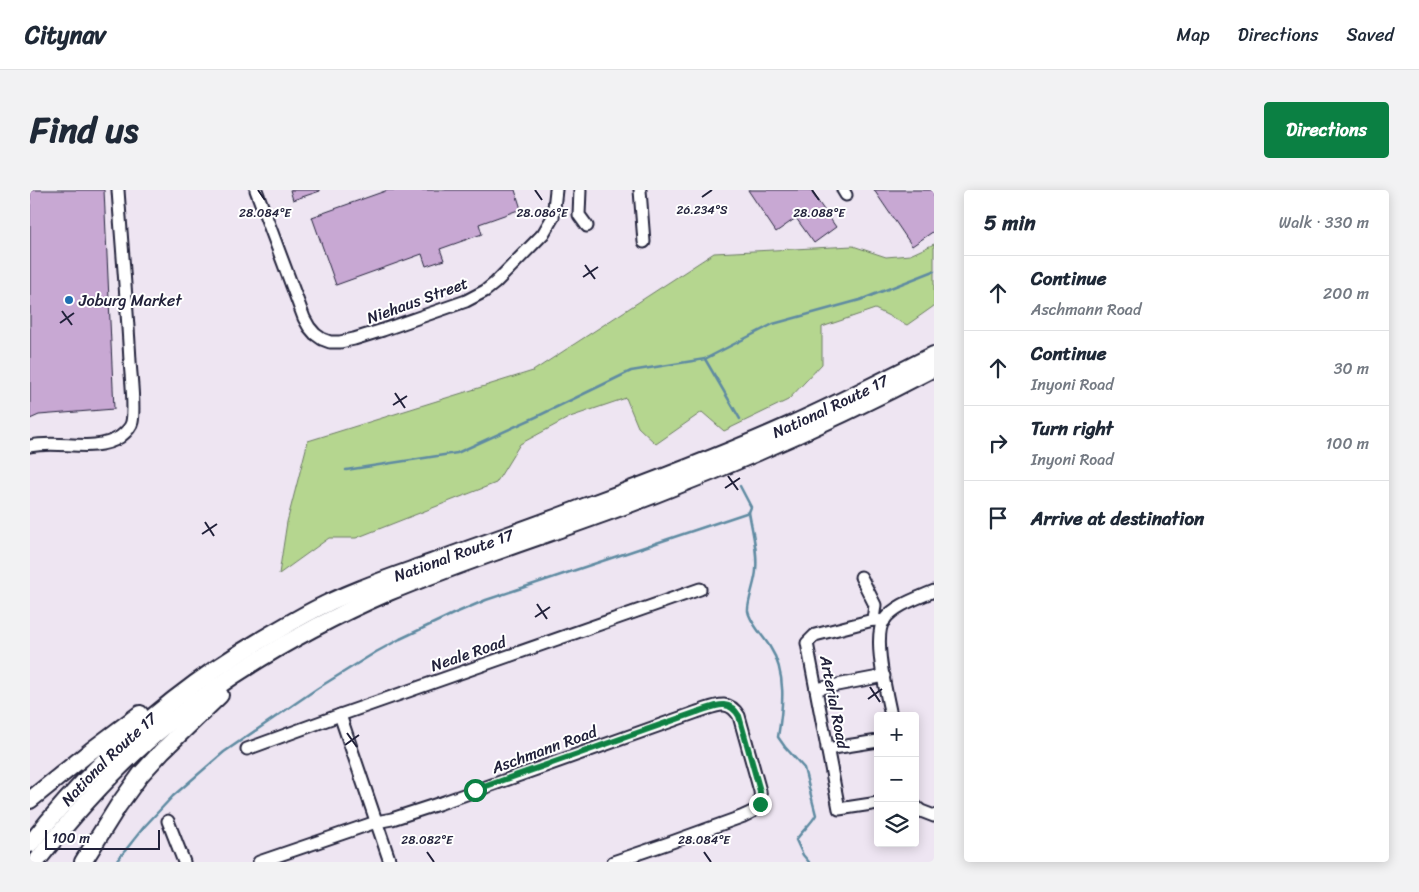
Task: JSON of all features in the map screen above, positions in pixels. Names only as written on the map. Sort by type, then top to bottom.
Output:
[{"type":"highway","name":"National Route 17","points":[[30,844],[80,785],[152,716],[216,667],[323,605],[398,574],[535,526],[737,448],[849,398],[934,355]]},
{"type":"highway","points":[[36,862],[103,783],[145,743],[211,691],[276,649],[343,613],[388,592],[701,476],[775,445],[934,368]]},
{"type":"highway","points":[[30,800],[107,739],[225,653],[294,615],[323,605]]},
{"type":"highway","points":[[83,862],[118,806],[162,751],[217,698],[276,649]]},
{"type":"street","points":[[30,446],[101,444],[120,436],[132,424],[129,340],[118,190]]},
{"type":"street","name":"Niehaus Street","points":[[256,190],[304,318],[309,327],[322,339],[330,342],[354,339],[466,301],[485,291],[544,234],[553,217],[556,190]]},
{"type":"street","points":[[580,190],[580,215],[587,226]]},
{"type":"street","points":[[640,190],[644,242]]},
{"type":"street","points":[[861,577],[875,604],[880,626],[878,643],[890,712]]},
{"type":"street","name":"Neale Road","points":[[247,749],[700,589]]},
{"type":"street","points":[[878,620],[934,591]]},
{"type":"street","name":"Arterial Road","points":[[874,804],[839,808],[807,643],[815,636],[878,620]]},
{"type":"street","points":[[816,690],[884,676]]},
{"type":"street","name":"Aschmann Road","points":[[259,862],[376,822],[392,819],[441,803],[697,712],[726,704],[732,706],[739,716],[760,791],[758,807],[753,812],[742,817],[613,862]]},
{"type":"street","points":[[340,715],[390,862]]},
{"type":"street","points":[[827,749],[874,742]]},
{"type":"street","points":[[919,809],[934,816]]},
{"type":"street","points":[[168,820],[184,862]]},
{"type":"green space","points":[[934,244],[934,306],[907,325],[875,309],[822,327],[822,364],[788,400],[724,431],[702,412],[656,444],[638,427],[626,398],[570,417],[520,444],[496,483],[356,538],[329,538],[279,574],[287,522],[308,441],[533,371],[714,253],[853,246],[886,257],[910,255]]},
{"type":"building","name":"Joburg Market","points":[[30,190],[104,190],[114,409],[39,415],[30,419]]},
{"type":"building","points":[[290,190],[320,190],[320,191],[293,200]]},
{"type":"building","points":[[388,190],[515,190],[521,209],[479,224],[482,234],[440,249],[444,260],[426,266],[422,254],[336,285],[312,217]]},
{"type":"building","points":[[748,190],[810,190],[836,227],[814,243],[796,218],[776,232]]},
{"type":"building","points":[[874,190],[934,190],[934,231],[912,246]]},
{"type":"waterway","points":[[346,470],[457,453],[631,371],[705,359],[773,324],[860,300],[934,271]]},
{"type":"waterway","points":[[705,359],[740,419]]},
{"type":"waterway","points":[[740,486],[751,507],[749,512],[756,556],[756,574],[749,603],[749,616],[770,647],[779,668],[782,703],[778,737],[804,768],[816,815],[796,840],[803,855],[809,862]]},
{"type":"waterway","points":[[116,862],[144,827],[173,796],[224,752],[318,688],[376,652],[486,600],[749,512]]},
{"type":"place","name":"Joburg Market","points":[[69,300]]},
{"type":"route","points":[[475,790],[697,712],[726,704],[732,706],[739,716],[760,791],[760,804]]}]
